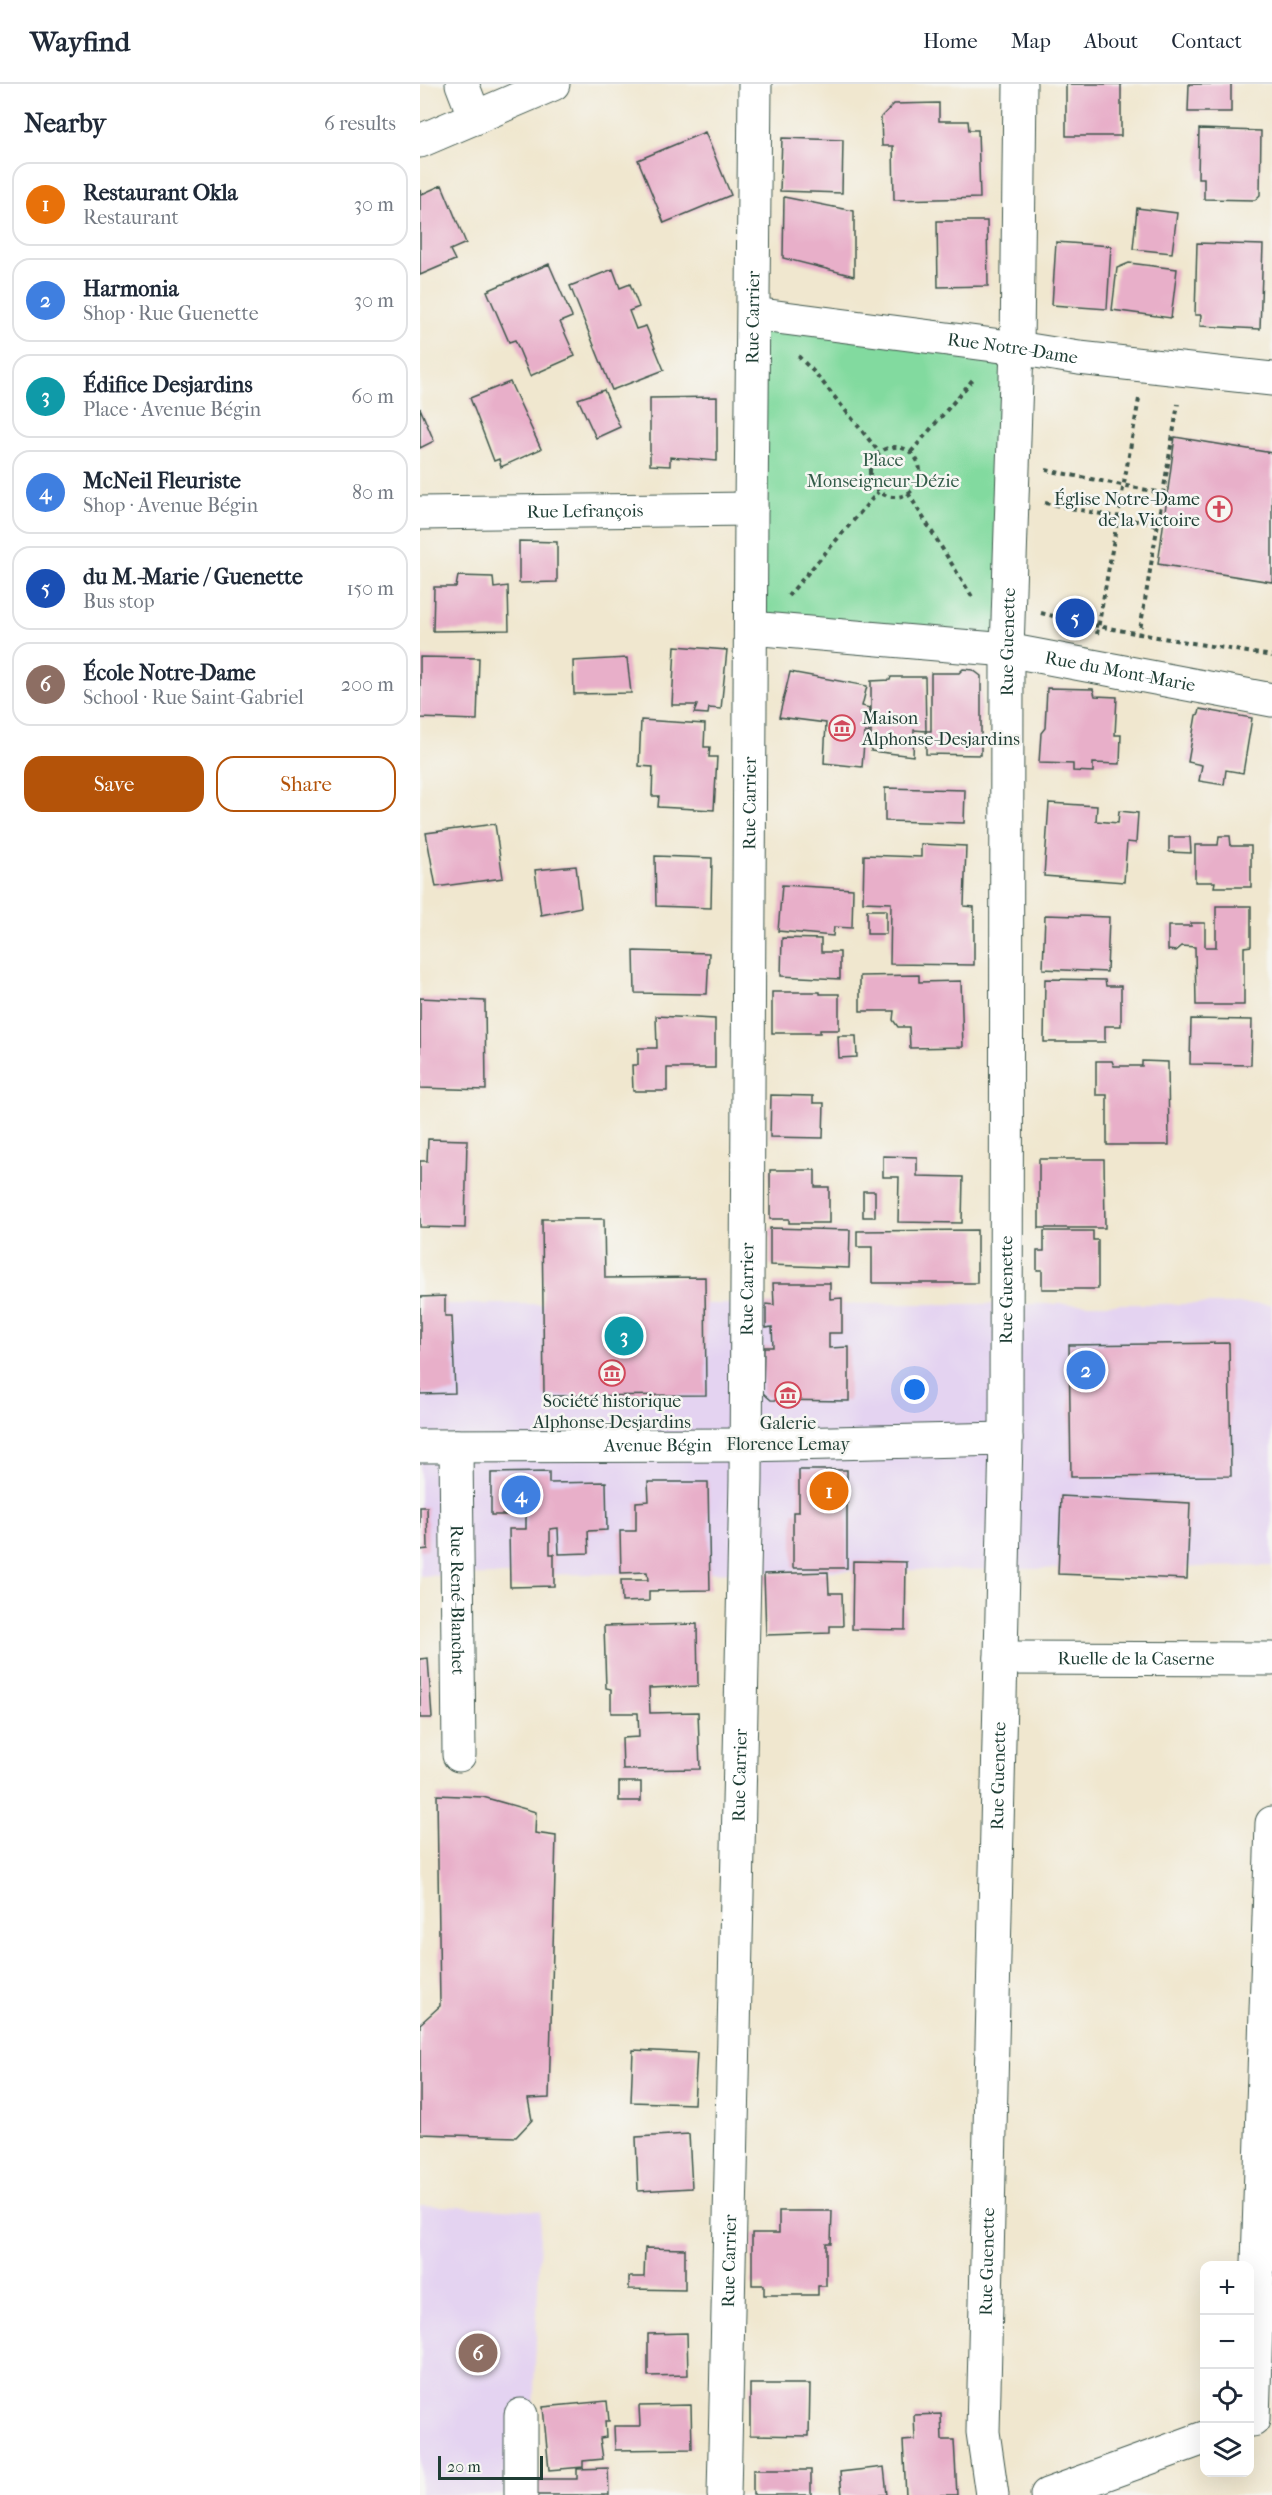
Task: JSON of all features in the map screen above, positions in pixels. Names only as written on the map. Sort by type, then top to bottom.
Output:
[{"type":"street","points":[[462,84],[475,118]]},
{"type":"street","points":[[420,141],[553,84]]},
{"type":"street","name":"Rue Carrier","points":[[723,2495],[746,1445],[751,509],[756,84]]},
{"type":"street","name":"Rue Guenette","points":[[992,2495],[983,2432],[1006,1439],[1007,650],[1017,348],[1020,84]]},
{"type":"street","name":"Rue Notre-Dame","points":[[754,314],[1079,358],[1272,379]]},
{"type":"street","name":"Rue Lefrançois","points":[[420,513],[751,509]]},
{"type":"street","name":"Rue du Mont-Marie","points":[[751,628],[1007,650],[1091,668],[1272,700]]},
{"type":"street","name":"Avenue Bégin","points":[[420,1446],[746,1445],[1006,1439]]},
{"type":"street","name":"Rue René-Blanchet","points":[[456,1446],[459,1755]]},
{"type":"street","name":"Ruelle de la Caserne","points":[[1001,1658],[1272,1659]]},
{"type":"street","points":[[1258,2418],[1272,1824]]},
{"type":"street","points":[[521,2415],[521,2495]]},
{"type":"street","points":[[1047,2495],[1200,2439]]},
{"type":"path","points":[[911,452],[984,367],[1017,348]]},
{"type":"path","points":[[793,350],[816,374],[879,452]]},
{"type":"path","points":[[1091,668],[1144,366]]},
{"type":"path","points":[[1131,675],[1185,369]]},
{"type":"path","points":[[895,446],[911,452],[920,466],[920,474],[914,489],[893,497],[878,492],[870,479],[869,471],[873,457],[879,452],[895,446]]},
{"type":"path","points":[[1013,463],[1162,493]]},
{"type":"path","points":[[751,628],[796,588],[878,492]]},
{"type":"path","points":[[908,493],[977,605],[1008,606],[1139,634],[1272,656]]},
{"type":"path","points":[[1012,497],[1157,525]]},
{"type":"shaded area","points":[[420,1304],[1272,1304],[1272,1566],[420,1576]]},
{"type":"shaded area","points":[[420,2205],[541,2211],[530,2495],[420,2495]]},
{"type":"green space","name":"Place Monseigneur-Dézie","points":[[754,314],[1017,348],[1007,650],[751,628]]},
{"type":"building","points":[[1066,84],[1121,84],[1121,136],[1066,136]]},
{"type":"building","points":[[1189,84],[1231,84],[1231,112],[1188,112]]},
{"type":"building","points":[[939,103],[939,121],[968,121],[969,130],[978,130],[980,198],[894,200],[893,146],[882,146],[881,117],[894,104]]},
{"type":"building","points":[[1199,129],[1261,131],[1260,195],[1255,200],[1204,199],[1204,178],[1198,178]]},
{"type":"building","points":[[705,132],[731,195],[664,223],[638,160]]},
{"type":"building","points":[[782,138],[843,140],[842,193],[780,191]]},
{"type":"building","points":[[442,185],[466,243],[450,250],[455,260],[420,275],[420,190],[422,194]]},
{"type":"building","points":[[784,197],[854,211],[854,276],[783,258]]},
{"type":"building","points":[[1137,208],[1177,213],[1172,253],[1133,249]]},
{"type":"building","points":[[937,221],[987,221],[988,286],[938,287]]},
{"type":"building","points":[[1056,242],[1111,246],[1107,309],[1052,305]]},
{"type":"building","points":[[1197,243],[1263,245],[1260,329],[1200,326],[1201,315],[1195,315]]},
{"type":"building","points":[[1129,263],[1177,269],[1171,318],[1112,310],[1117,268]]},
{"type":"building","points":[[549,264],[572,317],[560,322],[575,356],[530,376],[515,340],[509,342],[487,291]]},
{"type":"building","points":[[613,269],[620,288],[630,284],[639,307],[629,311],[636,329],[646,326],[664,370],[612,390],[570,286]]},
{"type":"building","points":[[510,382],[541,449],[501,467],[499,459],[494,461],[470,398]]},
{"type":"building","points":[[604,390],[620,427],[596,438],[578,399]]},
{"type":"building","points":[[717,397],[717,461],[670,457],[670,466],[650,465],[650,398]]},
{"type":"building","points":[[420,408],[434,441],[420,448]]},
{"type":"building","name":"Église Notre-Dame de la Victoire","points":[[1175,437],[1272,453],[1272,582],[1158,564]]},
{"type":"building","points":[[519,541],[557,542],[557,582],[519,583]]},
{"type":"building","points":[[458,576],[493,577],[494,588],[508,586],[509,630],[433,631],[434,587],[456,587]]},
{"type":"building","points":[[675,646],[727,650],[721,709],[709,708],[708,714],[694,713],[697,705],[672,705]]},
{"type":"building","points":[[420,657],[479,658],[477,720],[420,718]]},
{"type":"building","points":[[627,658],[631,693],[574,694],[573,661]]},
{"type":"building","points":[[963,669],[973,670],[981,676],[981,755],[926,754],[926,731],[931,731],[931,673],[959,673]]},
{"type":"building","points":[[790,672],[867,686],[862,706],[870,708],[869,733],[865,732],[862,767],[824,763],[826,723],[779,717]]},
{"type":"building","points":[[891,677],[925,677],[926,731],[914,730],[913,756],[871,751],[871,681],[890,680]]},
{"type":"building","points":[[1047,688],[1093,689],[1095,696],[1117,697],[1115,735],[1121,735],[1120,764],[1093,763],[1093,772],[1073,771],[1073,764],[1039,763],[1041,733],[1045,728]]},
{"type":"building","points":[[1200,709],[1252,718],[1243,773],[1226,770],[1224,785],[1199,781],[1202,765],[1188,762],[1196,715],[1199,714]]},
{"type":"building","points":[[641,720],[705,724],[704,747],[710,747],[709,757],[717,757],[714,810],[658,807],[659,796],[652,796],[653,767],[639,766]]},
{"type":"building","points":[[885,788],[965,790],[964,823],[885,821]]},
{"type":"building","points":[[1049,803],[1097,806],[1096,821],[1118,823],[1119,811],[1138,813],[1136,843],[1127,842],[1124,882],[1044,876]]},
{"type":"building","points":[[495,824],[503,878],[436,887],[426,833]]},
{"type":"building","points":[[1219,836],[1230,836],[1231,846],[1251,846],[1251,887],[1214,887],[1215,882],[1195,882],[1195,845],[1218,845]]},
{"type":"building","points":[[1169,837],[1190,837],[1191,853],[1169,852]]},
{"type":"building","points":[[921,844],[966,846],[964,906],[974,907],[974,965],[890,964],[891,903],[863,902],[864,855],[921,857]]},
{"type":"building","points":[[655,856],[712,858],[711,908],[656,906]]},
{"type":"building","points":[[576,866],[581,907],[541,915],[535,870]]},
{"type":"building","points":[[782,885],[853,889],[852,928],[834,927],[833,936],[778,931]]},
{"type":"building","points":[[1216,906],[1251,906],[1251,946],[1244,947],[1244,1005],[1196,1005],[1195,947],[1182,946],[1176,951],[1168,950],[1168,926],[1191,926],[1191,923],[1205,923],[1205,947],[1216,947]]},
{"type":"building","points":[[867,910],[886,910],[886,934],[867,934]]},
{"type":"building","points":[[1045,915],[1109,917],[1107,972],[1043,969]]},
{"type":"building","points":[[782,938],[821,939],[821,952],[840,952],[840,979],[781,976]]},
{"type":"building","points":[[634,951],[709,953],[707,994],[635,993]]},
{"type":"building","points":[[919,975],[919,982],[961,981],[963,1047],[910,1048],[909,1027],[898,1027],[893,1020],[894,1011],[860,1011],[860,976]]},
{"type":"building","points":[[1045,979],[1105,980],[1106,986],[1121,986],[1121,1026],[1105,1026],[1105,1042],[1044,1042]]},
{"type":"building","points":[[772,992],[839,994],[839,1030],[820,1030],[820,1033],[772,1033]]},
{"type":"building","points":[[420,998],[485,1001],[486,1090],[420,1088]]},
{"type":"building","points":[[656,1016],[715,1019],[715,1068],[667,1068],[667,1091],[633,1091],[632,1065],[638,1065],[638,1048],[657,1048]]},
{"type":"building","points":[[1191,1019],[1252,1020],[1251,1065],[1190,1064]]},
{"type":"building","points":[[838,1036],[856,1036],[857,1057],[839,1058]]},
{"type":"building","points":[[1096,1061],[1112,1061],[1114,1066],[1142,1066],[1142,1061],[1168,1062],[1169,1145],[1107,1145],[1107,1095],[1096,1095]]},
{"type":"building","points":[[771,1095],[813,1096],[813,1103],[824,1103],[823,1138],[770,1137]]},
{"type":"building","points":[[428,1139],[467,1140],[465,1228],[420,1227],[420,1161],[427,1161]]},
{"type":"building","points":[[883,1156],[917,1157],[917,1176],[963,1177],[962,1223],[898,1222],[899,1177],[883,1177]]},
{"type":"building","points":[[1039,1159],[1104,1159],[1105,1228],[1039,1228]]},
{"type":"building","points":[[770,1170],[815,1170],[815,1187],[829,1187],[829,1223],[789,1223],[789,1219],[770,1219]]},
{"type":"building","points":[[863,1191],[875,1191],[875,1217],[863,1217]]},
{"type":"building","points":[[542,1219],[604,1219],[605,1278],[705,1277],[706,1395],[544,1396]]},
{"type":"building","points":[[770,1228],[850,1230],[849,1268],[770,1265]]},
{"type":"building","points":[[977,1230],[977,1283],[872,1283],[872,1247],[857,1247],[857,1231]]},
{"type":"building","points":[[1044,1231],[1093,1231],[1093,1240],[1098,1240],[1098,1289],[1042,1289],[1042,1270],[1037,1270],[1037,1251],[1044,1251]]},
{"type":"building","points":[[773,1283],[830,1283],[830,1299],[842,1298],[842,1333],[829,1333],[829,1348],[849,1347],[849,1401],[771,1400],[763,1393],[764,1347],[773,1347],[772,1327],[766,1328],[766,1304],[774,1305]]},
{"type":"building","points":[[445,1296],[445,1316],[452,1316],[455,1393],[420,1394],[420,1297]]},
{"type":"building","points":[[1229,1343],[1231,1476],[1071,1477],[1069,1345]]},
{"type":"building","points":[[799,1470],[847,1470],[847,1568],[793,1568],[793,1512],[799,1512]]},
{"type":"building","points":[[549,1472],[549,1483],[606,1482],[607,1530],[588,1531],[589,1553],[559,1554],[558,1528],[550,1529],[550,1554],[554,1554],[554,1586],[510,1587],[509,1529],[526,1529],[526,1515],[491,1515],[491,1473]]},
{"type":"building","points":[[648,1482],[708,1482],[710,1590],[649,1591],[649,1601],[622,1602],[621,1580],[648,1580],[647,1572],[621,1573],[620,1531],[636,1531],[636,1502],[649,1501]]},
{"type":"building","points":[[1061,1496],[1190,1503],[1187,1579],[1058,1574]]},
{"type":"building","points":[[420,1507],[427,1507],[428,1549],[420,1550]]},
{"type":"building","points":[[853,1561],[906,1562],[905,1630],[852,1629]]},
{"type":"building","points":[[828,1572],[829,1593],[842,1593],[843,1626],[830,1626],[830,1633],[766,1635],[764,1574]]},
{"type":"building","points":[[697,1624],[698,1686],[649,1688],[650,1713],[698,1712],[700,1769],[623,1770],[622,1738],[639,1737],[638,1713],[611,1713],[611,1689],[606,1688],[604,1626]]},
{"type":"building","points":[[428,1658],[432,1718],[420,1718],[420,1659]]},
{"type":"building","points":[[619,1782],[641,1782],[641,1801],[619,1801]]},
{"type":"building","points":[[437,1795],[483,1797],[536,1812],[535,1833],[556,1836],[549,2098],[528,2099],[532,2120],[516,2137],[420,2134],[420,2024],[440,2006]]},
{"type":"building","points":[[633,2050],[697,2053],[694,2104],[631,2102]]},
{"type":"building","points":[[689,2134],[692,2188],[638,2191],[636,2137]]},
{"type":"building","points":[[779,2211],[832,2211],[831,2243],[826,2243],[826,2286],[818,2286],[818,2295],[764,2295],[764,2285],[752,2285],[752,2233],[779,2233]]},
{"type":"building","points":[[645,2248],[685,2249],[685,2290],[629,2289],[629,2277],[644,2277]]},
{"type":"building","points":[[687,2333],[688,2375],[648,2376],[648,2334]]},
{"type":"building","points":[[750,2384],[810,2384],[809,2436],[750,2435]]},
{"type":"building","points":[[607,2401],[609,2421],[605,2421],[606,2437],[600,2438],[603,2459],[583,2461],[583,2467],[549,2470],[543,2407]]},
{"type":"building","points":[[691,2405],[692,2449],[615,2450],[614,2426],[640,2426],[639,2406]]},
{"type":"building","points":[[941,2414],[942,2440],[954,2440],[957,2495],[906,2495],[903,2441],[915,2440],[914,2415]]},
{"type":"building","points":[[884,2467],[887,2495],[842,2495],[840,2472]]},
{"type":"building","points":[[608,2468],[609,2495],[537,2495],[537,2479],[577,2479],[577,2469]]},
{"type":"building","points":[[753,2470],[811,2470],[811,2495],[753,2495]]},
{"type":"place","name":"Église Notre-Dame de la Victoire","points":[[1219,509]]},
{"type":"place","name":"du M.-Marie / Guenette","points":[[1075,618]]},
{"type":"place","name":"Maison Alphonse-Desjardins","points":[[842,728]]},
{"type":"place","name":"Édifice Desjardins","points":[[624,1336]]},
{"type":"place","name":"Harmonia","points":[[1086,1370]]},
{"type":"place","name":"Société historique Alphonse-Desjardins","points":[[612,1373]]},
{"type":"place","name":"Galerie Florence Lemay","points":[[788,1395]]},
{"type":"place","name":"Restaurant Okla","points":[[829,1491]]},
{"type":"place","name":"McNeil Fleuriste","points":[[521,1495]]},
{"type":"place","name":"École Notre-Dame","points":[[478,2353]]}]
